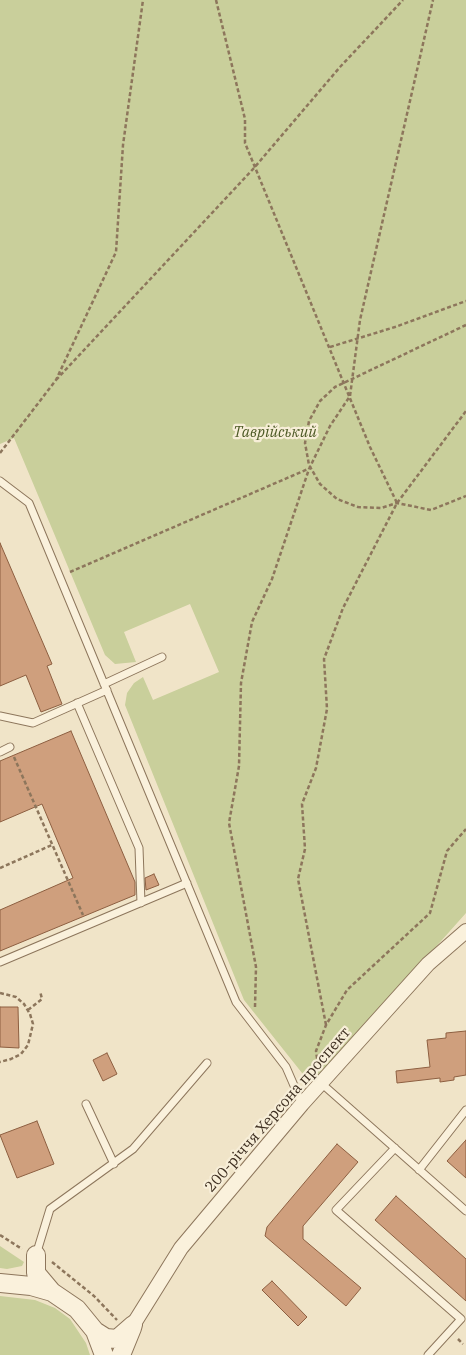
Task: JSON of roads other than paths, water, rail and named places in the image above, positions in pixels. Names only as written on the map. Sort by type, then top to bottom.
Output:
[{"type":"street","name":"200-річчя Херсона проспект","points":[[133,1325],[181,1248],[302,1104],[428,964],[466,932]]},
{"type":"street","points":[[36,1256],[36,1274],[52,1292],[77,1309],[96,1331],[106,1338],[117,1339],[133,1325]]},
{"type":"street","points":[[2,1282],[28,1272],[36,1256]]},
{"type":"street","points":[[2,1282],[31,1286],[52,1292]]},
{"type":"street","points":[[121,1355],[133,1325]]},
{"type":"street","points":[[96,1331],[104,1355]]},
{"type":"lane","points":[[0,481],[29,503],[236,1002],[286,1067],[302,1104]]},
{"type":"lane","points":[[0,716],[33,722],[77,703],[162,657]]},
{"type":"lane","points":[[77,703],[139,848],[141,903]]},
{"type":"lane","points":[[0,752],[10,747]]},
{"type":"lane","points":[[0,962],[187,883]]},
{"type":"lane","points":[[36,1256],[50,1208],[133,1149],[207,1063]]},
{"type":"lane","points":[[320,1083],[466,1211]]},
{"type":"lane","points":[[86,1104],[114,1164]]},
{"type":"lane","points":[[419,1170],[466,1110]]},
{"type":"lane","points":[[394,1148],[336,1210],[461,1319],[428,1355]]},
{"type":"park label","name":"Таврійський","points":[[275,433]]}]
